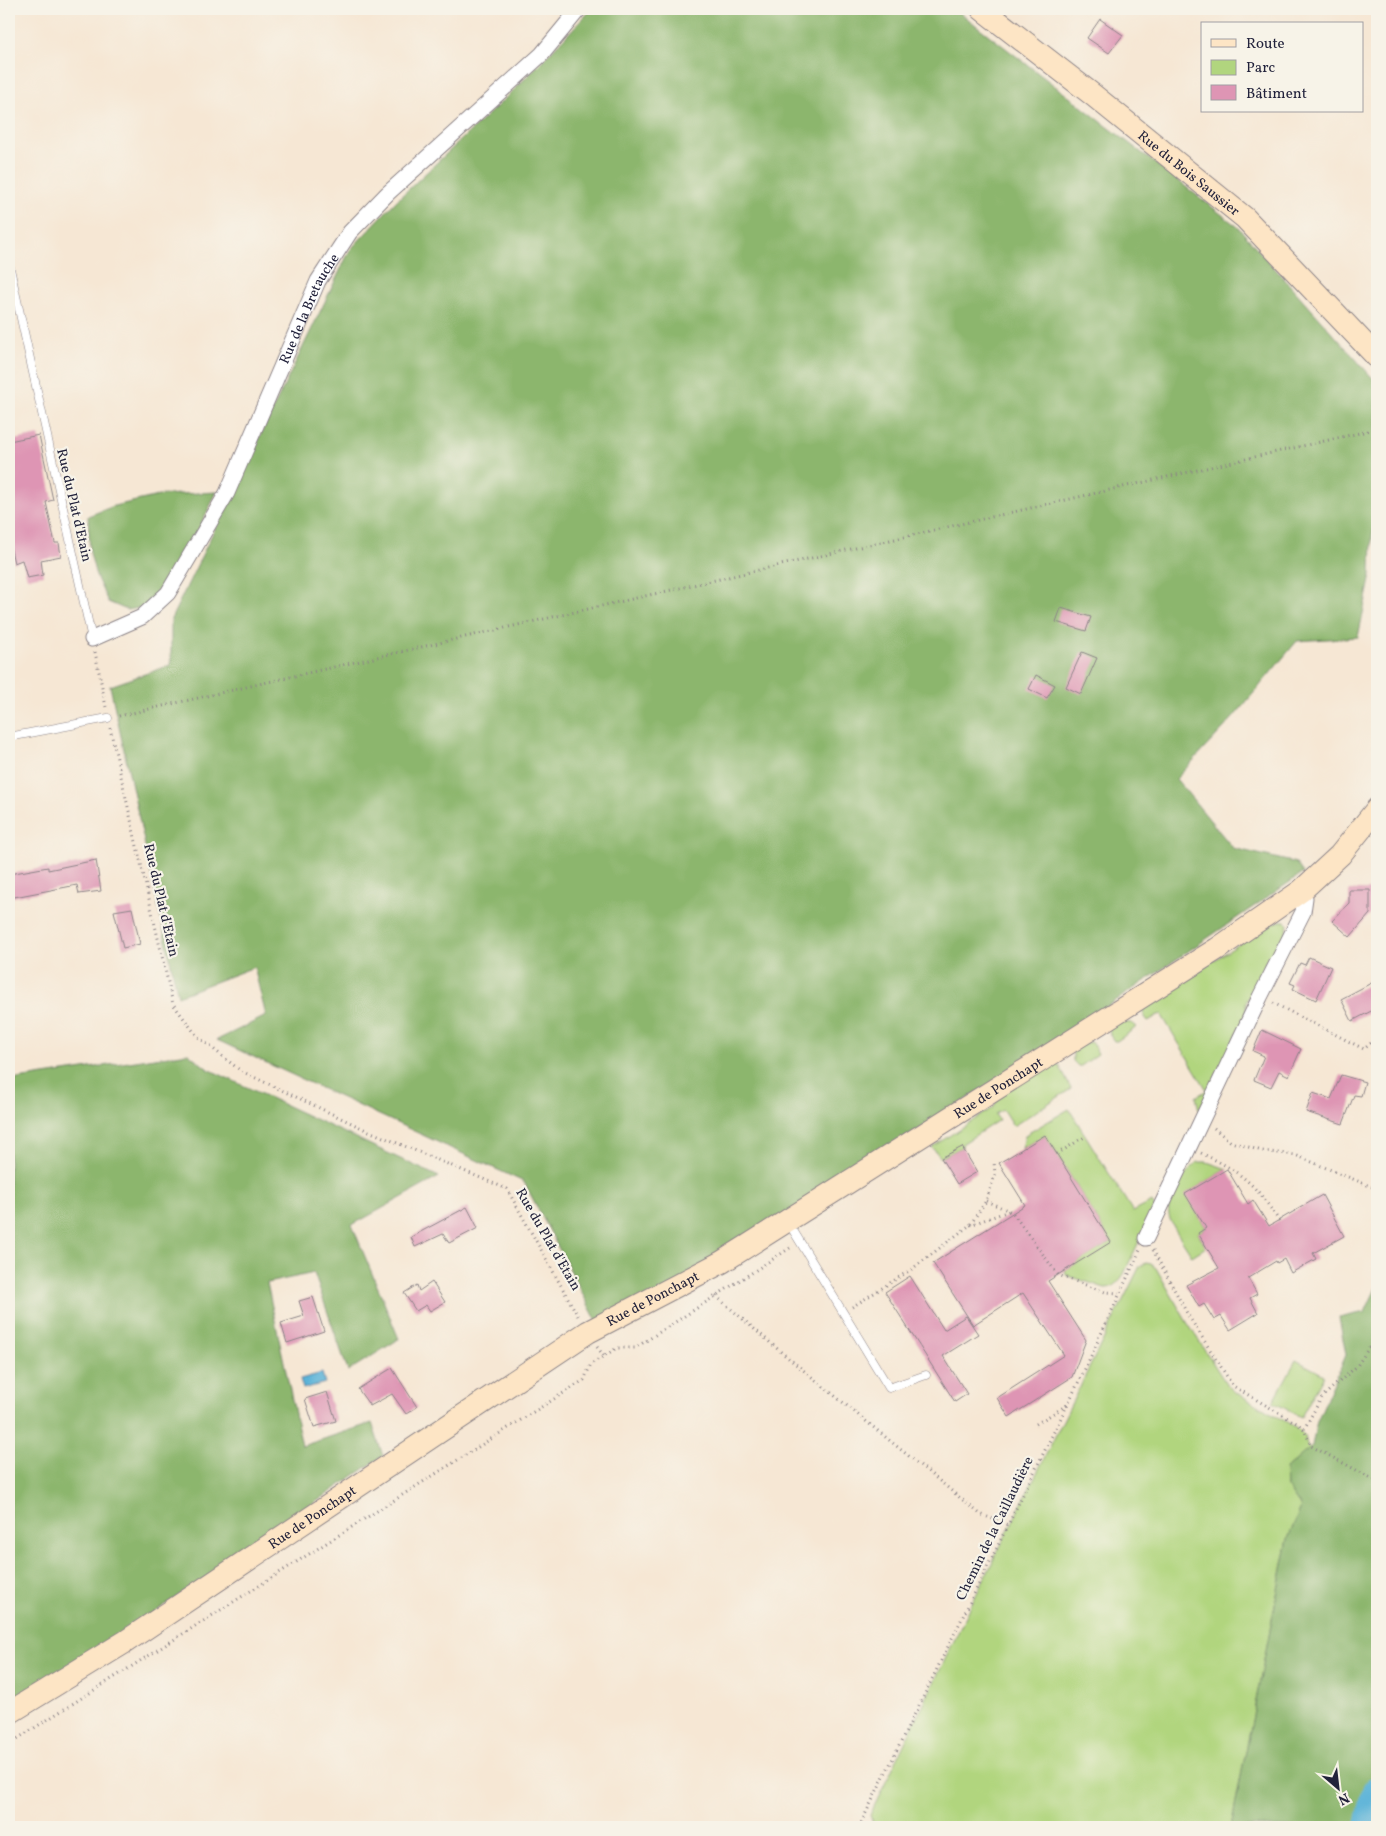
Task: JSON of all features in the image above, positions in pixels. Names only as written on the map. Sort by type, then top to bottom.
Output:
[{"type":"street","name":"Rue de la Bretauche","points":[[92,639],[142,617],[168,593],[227,492],[318,281],[350,232],[388,193],[542,54],[579,9]]},
{"type":"street","name":"Rue du Bois Saussier","points":[[982,9],[1094,94],[1245,218],[1377,357]]},
{"type":"street","name":"Rue de Ponchapt","points":[[9,1713],[126,1642],[588,1332],[722,1262],[1217,949],[1301,891],[1340,855],[1377,809]]},
{"type":"street","points":[[1146,1238],[1260,997],[1303,912],[1305,898],[1301,891]]},
{"type":"lane","name":"Rue du Plat d'Etain","points":[[9,264],[92,639]]},
{"type":"lane","points":[[9,737],[108,718]]},
{"type":"lane","points":[[787,1221],[889,1388],[926,1375]]},
{"type":"path","points":[[108,718],[1377,429]]},
{"type":"path","name":"Rue du Plat d'Etain","points":[[92,639],[173,1004],[197,1036],[241,1071],[364,1129],[507,1189],[588,1332]]},
{"type":"path","points":[[1260,997],[1364,1049],[1377,1038]]},
{"type":"path","points":[[1202,1118],[1231,1142],[1262,1151],[1294,1155],[1377,1189]]},
{"type":"path","points":[[1057,1154],[1086,1136]]},
{"type":"path","points":[[1189,1147],[1232,1169],[1248,1181],[1263,1196],[1278,1221]]},
{"type":"path","points":[[970,1225],[986,1201],[995,1175],[994,1161]]},
{"type":"path","points":[[986,1201],[1012,1212],[1058,1275],[1106,1292],[1119,1293]]},
{"type":"path","points":[[843,1312],[912,1269],[970,1225],[1009,1211]]},
{"type":"path","points":[[1146,1238],[1188,1315],[1233,1386],[1304,1429],[1311,1446],[1377,1482]]},
{"type":"path","name":"Chemin de la Caillaudière","points":[[859,1827],[1067,1405],[1146,1238]]},
{"type":"path","points":[[9,1744],[584,1380],[591,1364],[617,1348],[636,1348],[800,1242]]},
{"type":"path","points":[[716,1296],[781,1352],[980,1514],[1008,1525]]},
{"type":"path","points":[[1304,1429],[1322,1397],[1357,1366],[1377,1335]]},
{"type":"path","points":[[1036,1424],[1067,1405]]},
{"type":"green space","points":[[592,9],[955,9],[1238,227],[1377,383],[1377,509],[1372,536],[1371,575],[1358,637],[1297,641],[1232,719],[1176,779],[1233,848],[1296,863],[1303,873],[1039,1053],[602,1331],[524,1182],[217,1040],[266,1016],[254,967],[178,996],[110,686],[171,665],[171,619],[350,250],[396,201],[512,92]]},
{"type":"green space","points":[[217,492],[182,563],[145,607],[127,610],[108,602],[96,576],[90,553],[88,516],[114,506],[163,495]]},
{"type":"green space","points":[[1285,921],[1288,925],[1284,940],[1269,955],[1246,1002],[1246,1015],[1199,1110],[1196,1097],[1207,1090],[1161,1014],[1148,1021],[1143,1013],[1144,1005],[1269,925]]},
{"type":"green space","points":[[1117,1022],[1132,1023],[1137,1027],[1117,1041],[1114,1041],[1110,1035],[1109,1027]]},
{"type":"green space","points":[[1090,1042],[1094,1045],[1098,1054],[1081,1066],[1078,1066],[1073,1061],[1073,1048]]},
{"type":"green space","points":[[188,1053],[208,1069],[439,1177],[352,1225],[399,1339],[348,1371],[314,1273],[267,1283],[302,1446],[372,1423],[383,1456],[120,1636],[9,1703],[9,1072],[11,1080]]},
{"type":"green space","points":[[1053,1062],[1059,1065],[1071,1089],[1013,1126],[1003,1110],[995,1114],[999,1120],[962,1144],[962,1147],[941,1158],[932,1147],[994,1107],[997,1100],[1011,1087]]},
{"type":"green space","points":[[1069,1109],[1133,1212],[1152,1202],[1155,1207],[1122,1278],[1117,1284],[1110,1287],[1105,1288],[1066,1275],[1065,1270],[1111,1242],[1045,1135],[1022,1149],[1025,1135]]},
{"type":"green space","points":[[1198,1162],[1207,1162],[1227,1169],[1186,1194],[1206,1228],[1198,1233],[1206,1247],[1192,1256],[1170,1219],[1169,1204],[1181,1180]]},
{"type":"green space","points":[[1146,1263],[1156,1268],[1185,1319],[1227,1385],[1235,1392],[1297,1428],[1305,1436],[1308,1450],[1286,1469],[1287,1487],[1301,1507],[1288,1539],[1231,1827],[874,1827],[870,1815],[978,1591],[1140,1266]]},
{"type":"green space","points":[[1377,1286],[1377,1827],[1231,1827],[1288,1539],[1301,1507],[1287,1487],[1286,1469],[1312,1446],[1317,1421],[1346,1355],[1339,1318],[1365,1312]]},
{"type":"green space","points":[[1296,1360],[1324,1375],[1301,1417],[1273,1402]]},
{"type":"water","points":[[322,1373],[325,1383],[303,1389],[300,1379]]},
{"type":"building","points":[[1100,19],[1123,35],[1109,53],[1087,38]]},
{"type":"building","points":[[39,435],[53,500],[46,502],[55,543],[59,543],[61,556],[41,560],[43,575],[27,578],[22,560],[14,563],[9,541],[9,441]]},
{"type":"building","points":[[1061,608],[1091,617],[1086,631],[1056,622]]},
{"type":"building","points":[[1082,652],[1097,658],[1081,694],[1066,687]]},
{"type":"building","points":[[1036,675],[1055,685],[1047,698],[1029,689]]},
{"type":"building","points":[[96,860],[101,891],[79,894],[77,885],[9,898],[9,874],[48,867],[48,870]]},
{"type":"building","points":[[1349,890],[1370,890],[1370,914],[1350,937],[1332,921],[1349,903]]},
{"type":"building","points":[[132,908],[140,944],[123,948],[114,911]]},
{"type":"building","points":[[1309,957],[1331,967],[1316,1000],[1293,989],[1295,985],[1290,983],[1300,963],[1305,965]]},
{"type":"building","points":[[1377,980],[1377,1008],[1352,1021],[1341,999]]},
{"type":"building","points":[[1262,1030],[1301,1049],[1289,1076],[1279,1071],[1271,1087],[1254,1080],[1264,1056],[1253,1051]]},
{"type":"building","points":[[1341,1075],[1365,1082],[1361,1096],[1354,1095],[1343,1124],[1306,1112],[1313,1093],[1331,1099]]},
{"type":"building","points":[[1045,1135],[1111,1242],[1048,1281],[1086,1340],[1072,1377],[1009,1417],[997,1398],[1064,1355],[1023,1293],[973,1325],[933,1263],[1025,1205],[999,1163]]},
{"type":"building","points":[[962,1147],[977,1172],[957,1184],[941,1158]]},
{"type":"building","points":[[1227,1169],[1248,1204],[1253,1200],[1269,1226],[1322,1195],[1344,1236],[1313,1253],[1316,1259],[1291,1273],[1284,1259],[1277,1263],[1276,1261],[1248,1278],[1257,1294],[1250,1298],[1258,1313],[1230,1330],[1221,1316],[1214,1320],[1204,1304],[1199,1307],[1186,1285],[1219,1268],[1198,1233],[1206,1228],[1185,1194]]},
{"type":"building","points":[[467,1207],[478,1228],[449,1243],[443,1234],[415,1247],[411,1237]]},
{"type":"building","points":[[910,1276],[944,1330],[966,1316],[978,1334],[943,1356],[967,1394],[955,1402],[885,1292]]},
{"type":"building","points":[[432,1282],[445,1302],[430,1311],[426,1305],[416,1311],[404,1293],[417,1285],[419,1291]]},
{"type":"building","points":[[313,1297],[324,1331],[287,1343],[281,1323],[304,1316],[299,1301]]},
{"type":"building","points":[[392,1368],[417,1407],[406,1414],[392,1394],[370,1406],[358,1389]]},
{"type":"building","points":[[327,1392],[336,1421],[314,1427],[305,1399]]},
{"type":"waterway","points":[[1370,1827],[1377,1791]]}]
